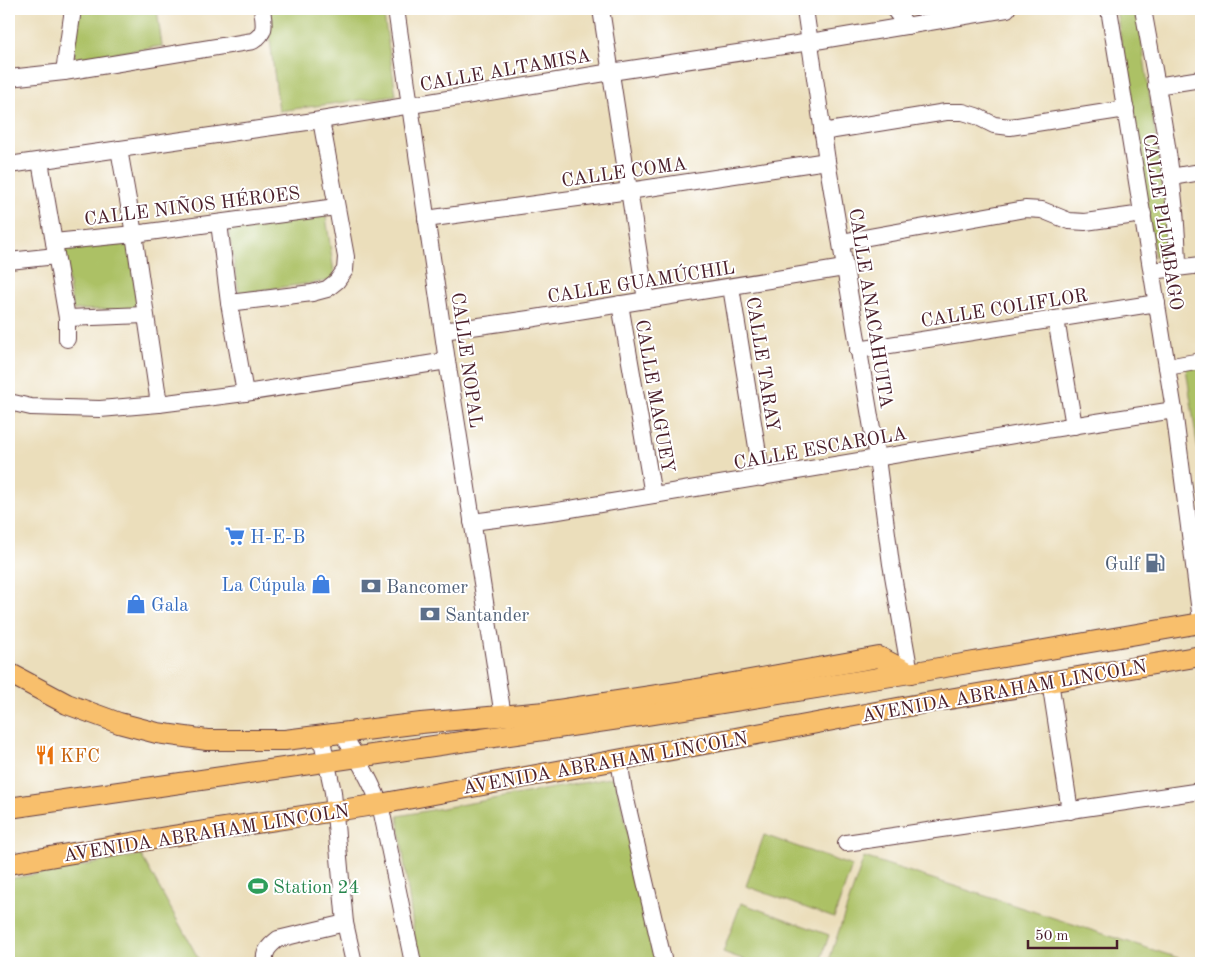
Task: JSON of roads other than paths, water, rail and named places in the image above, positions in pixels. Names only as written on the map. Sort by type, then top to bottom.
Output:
[{"type":"main road","points":[[9,808],[195,782],[910,673],[1201,622]]},
{"type":"main road","name":"AVENIDA ABRAHAM LINCOLN","points":[[9,864],[166,837],[380,804],[1050,681],[1201,656]]},
{"type":"main road","points":[[9,673],[67,704],[96,716],[157,733],[207,740],[285,740],[341,732],[545,712],[711,687],[879,658],[910,673]]},
{"type":"main road","points":[[711,687],[748,698]]},
{"type":"main road","points":[[545,712],[582,724]]},
{"type":"street","points":[[64,72],[73,9]]},
{"type":"street","points":[[9,78],[64,72],[253,41],[260,37],[264,26],[262,9]]},
{"type":"street","name":"CALLE NOPAL","points":[[396,9],[447,361],[503,716]]},
{"type":"street","name":"CALLE MAGUEY","points":[[601,9],[646,300]]},
{"type":"street","name":"CALLE ANACAHUITA","points":[[805,9],[822,132],[877,458],[891,564],[910,673]]},
{"type":"street","points":[[894,9],[907,26]]},
{"type":"street","name":"CALLE ALTAMISA","points":[[9,165],[321,120],[1007,9]]},
{"type":"street","name":"CALLE PLUMBAGO","points":[[1110,9],[1174,410],[1201,622]]},
{"type":"street","name":"CALLE PLUMBAGO","points":[[1143,9],[1171,177],[1177,234],[1178,268]]},
{"type":"street","points":[[1156,86],[1201,79]]},
{"type":"street","points":[[822,132],[946,112],[962,112],[976,116],[994,125],[1010,127],[1126,109]]},
{"type":"street","points":[[229,303],[312,293],[328,289],[345,270],[346,257],[321,120]]},
{"type":"street","points":[[119,149],[134,234],[159,404]]},
{"type":"street","points":[[40,161],[67,318],[67,339]]},
{"type":"street","name":"CALLE COMA","points":[[426,219],[827,161]]},
{"type":"street","points":[[1171,177],[1201,172]]},
{"type":"street","name":"CALLE NIÑOS HÉROES","points":[[9,261],[55,249],[134,234],[336,207]]},
{"type":"street","points":[[841,242],[1025,209],[1042,210],[1069,221],[1085,222],[1143,214]]},
{"type":"street","points":[[219,223],[229,303],[245,393]]},
{"type":"street","points":[[1152,271],[1201,265]]},
{"type":"street","name":"CALLE GUAMÚCHIL","points":[[443,331],[844,268]]},
{"type":"street","name":"CALLE TARAY","points":[[731,287],[762,478]]},
{"type":"street","name":"CALLE COLIFLOR","points":[[858,350],[1157,303]]},
{"type":"street","name":"CALLE MAGUEY","points":[[620,304],[653,495]]},
{"type":"street","points":[[67,318],[145,315]]},
{"type":"street","points":[[1056,319],[1074,426]]},
{"type":"street","points":[[9,402],[31,407],[100,409],[159,404],[245,393],[447,361]]},
{"type":"street","points":[[1167,367],[1201,361]]},
{"type":"street","name":"CALLE ESCAROLA","points":[[472,522],[558,511],[1174,410]]},
{"type":"street","points":[[1050,681],[1070,811]]},
{"type":"street","points":[[341,732],[374,787],[380,804],[413,963]]},
{"type":"street","points":[[321,736],[335,811],[345,923],[354,963]]},
{"type":"street","points":[[619,760],[624,791],[664,963]]},
{"type":"street","points":[[846,843],[1201,790]]},
{"type":"street","points":[[265,963],[264,956],[269,946],[278,940],[345,923]]},
{"type":"place","name":"H-E-B","points":[[235,536]]},
{"type":"place","name":"Gulf","points":[[1155,563]]},
{"type":"place","name":"La Cúpula","points":[[321,584]]},
{"type":"place","name":"Bancomer","points":[[371,586]]},
{"type":"place","name":"Gala","points":[[136,604]]},
{"type":"place","name":"Santander","points":[[430,614]]},
{"type":"place","name":"KFC","points":[[45,755]]},
{"type":"place","name":"Station 24","points":[[258,886]]}]
